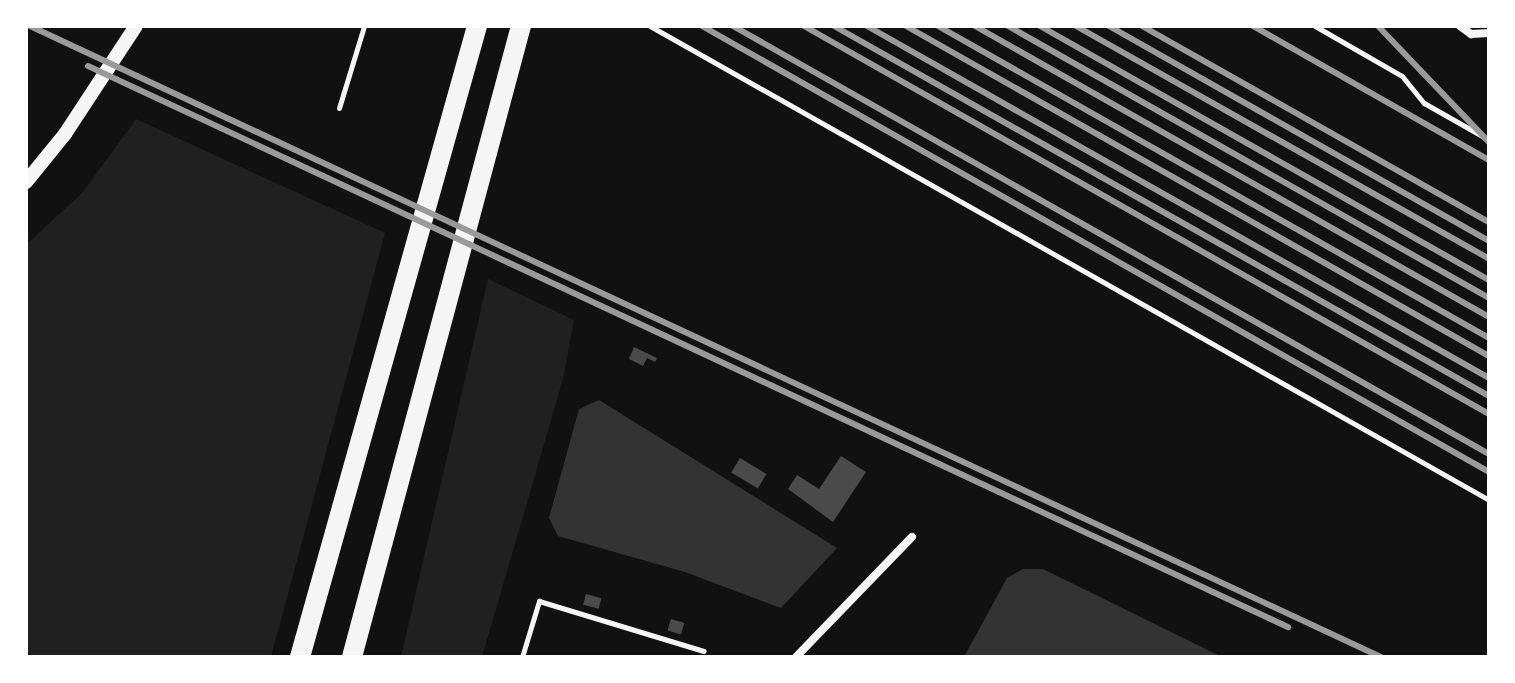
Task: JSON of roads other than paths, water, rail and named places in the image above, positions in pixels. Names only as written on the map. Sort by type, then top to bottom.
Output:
[{"type":"highway","points":[[300,657],[477,26]]},
{"type":"highway","points":[[352,657],[521,26]]},
{"type":"street","points":[[1460,26],[1471,34],[1489,33]]},
{"type":"street","points":[[26,182],[98,86],[134,28]]},
{"type":"street","points":[[796,657],[912,537]]},
{"type":"lane","points":[[339,108],[364,26]]},
{"type":"lane","points":[[650,26],[1489,500]]},
{"type":"lane","points":[[1315,26],[1402,76],[1424,103],[1489,140]]},
{"type":"lane","points":[[522,657],[539,601],[704,651]]},
{"type":"railway","points":[[30,26],[1381,657]]},
{"type":"railway","points":[[702,26],[1489,472]]},
{"type":"railway","points":[[733,26],[1489,454]]},
{"type":"railway","points":[[804,26],[1489,414]]},
{"type":"railway","points":[[834,26],[1489,396]]},
{"type":"railway","points":[[867,26],[1489,378]]},
{"type":"railway","points":[[906,26],[1489,356]]},
{"type":"railway","points":[[938,26],[1489,338]]},
{"type":"railway","points":[[975,26],[1489,317]]},
{"type":"railway","points":[[1008,26],[1489,298]]},
{"type":"railway","points":[[1040,26],[1489,280]]},
{"type":"railway","points":[[1076,26],[1489,259]]},
{"type":"railway","points":[[1109,26],[1489,241]]},
{"type":"railway","points":[[1142,26],[1489,222]]},
{"type":"railway","points":[[1253,26],[1489,160]]},
{"type":"railway","points":[[1378,26],[1489,142]]},
{"type":"railway","points":[[88,66],[1288,627]]}]
